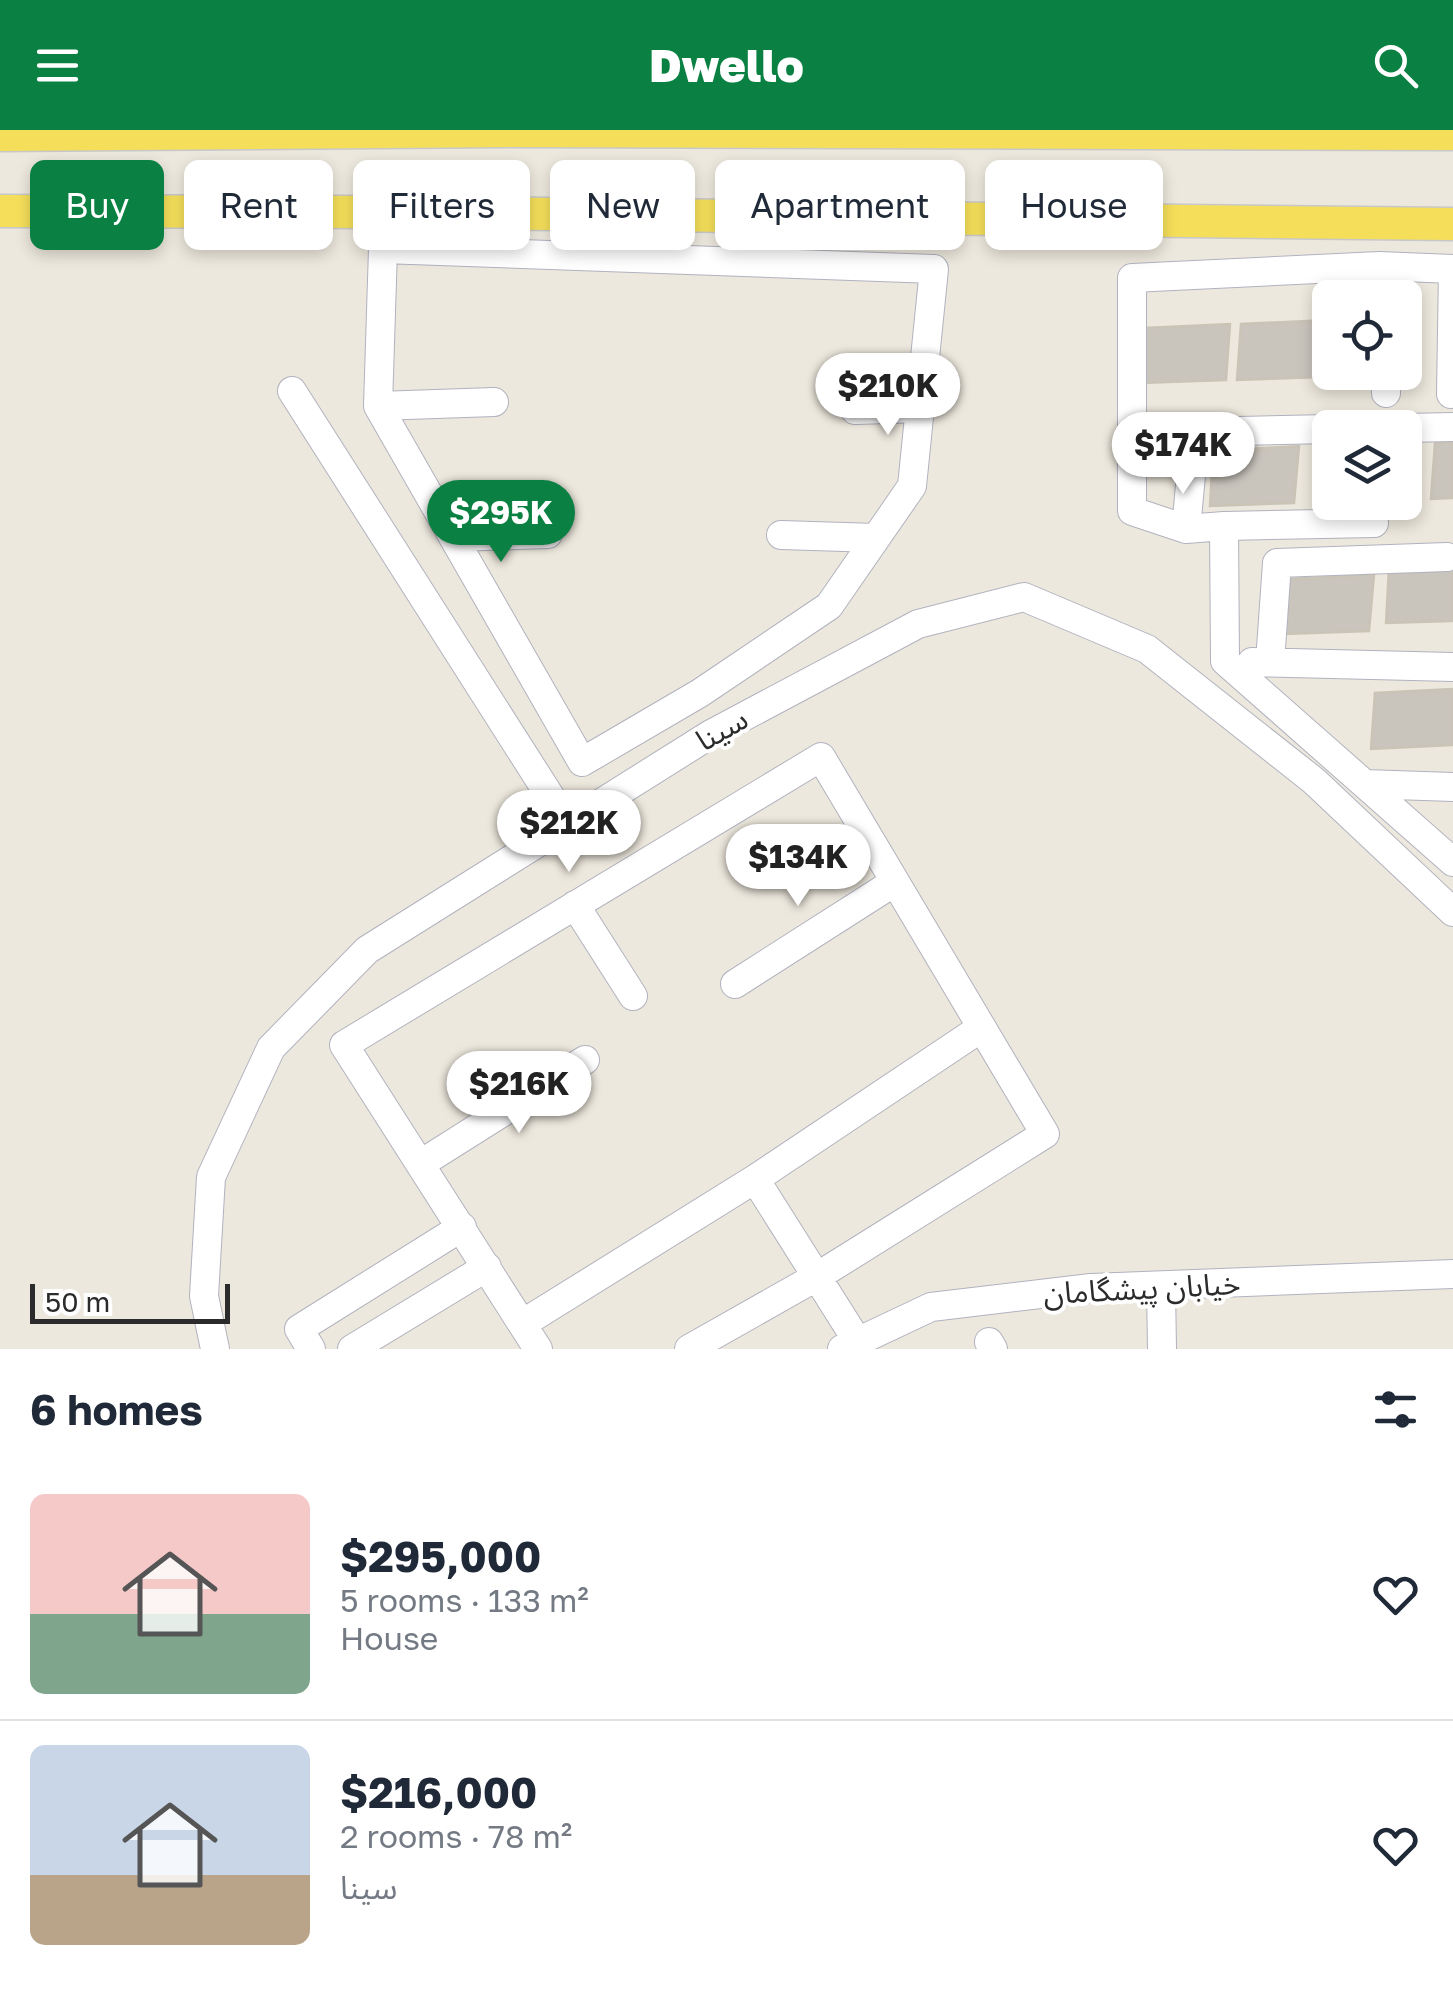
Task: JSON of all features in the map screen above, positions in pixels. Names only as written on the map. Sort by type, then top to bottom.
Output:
[{"type":"main road","points":[[0,135],[510,130],[1453,134]]},
{"type":"main road","points":[[0,211],[353,212]]},
{"type":"main road","points":[[530,214],[1453,224]]},
{"type":"street","points":[[383,250],[378,406],[582,762],[700,693],[829,606],[912,486],[934,270],[409,250]]},
{"type":"street","points":[[1379,266],[1380,280]]},
{"type":"street","points":[[1374,522],[1186,529],[1132,510],[1132,278],[1379,266],[1453,269],[1451,394]]},
{"type":"street","points":[[292,391],[568,826]]},
{"type":"street","points":[[378,406],[494,402]]},
{"type":"street","points":[[855,410],[920,408]]},
{"type":"street","points":[[1422,428],[1453,427]]},
{"type":"street","points":[[1186,529],[1195,432],[1312,429]]},
{"type":"street","points":[[1224,526],[1225,661],[1453,862]]},
{"type":"street","points":[[454,537],[548,534]]},
{"type":"street","points":[[780,535],[876,538]]},
{"type":"street","points":[[1270,662],[1277,563],[1447,557]]},
{"type":"street","name":"سینا","points":[[216,1349],[204,1296],[211,1178],[271,1048],[367,950],[711,734],[918,624],[1024,597],[1147,648],[1314,781],[1453,912]]},
{"type":"street","points":[[1225,661],[1453,667]]},
{"type":"street","points":[[538,1349],[344,1045],[821,757],[1046,1134],[818,1276],[689,1349]]},
{"type":"street","points":[[1364,784],[1453,786]]},
{"type":"street","points":[[735,984],[893,883]]},
{"type":"street","points":[[575,905],[633,996]]},
{"type":"street","points":[[522,1324],[755,1179],[981,1028]]},
{"type":"street","points":[[422,1163],[585,1060]]},
{"type":"street","points":[[755,1179],[818,1276],[849,1344]]},
{"type":"street","points":[[311,1349],[299,1329],[462,1227]]},
{"type":"street","points":[[352,1349],[487,1267]]},
{"type":"street","name":"خیابان پیشگامان","points":[[849,1344],[931,1306],[1091,1288],[1453,1274]]},
{"type":"street","points":[[1161,1288],[1162,1349]]},
{"type":"building","points":[[1312,321],[1312,377],[1237,380],[1241,324]]},
{"type":"building","points":[[1230,324],[1226,380],[1141,383],[1145,328]]},
{"type":"building","points":[[1453,442],[1453,498],[1431,499],[1435,443]]},
{"type":"building","points":[[1299,446],[1294,503],[1210,506],[1213,451]]},
{"type":"building","points":[[1453,565],[1453,621],[1386,623],[1389,568]]},
{"type":"building","points":[[1374,575],[1369,631],[1285,634],[1288,579]]},
{"type":"building","points":[[1453,689],[1453,745],[1371,749],[1375,693]]}]
